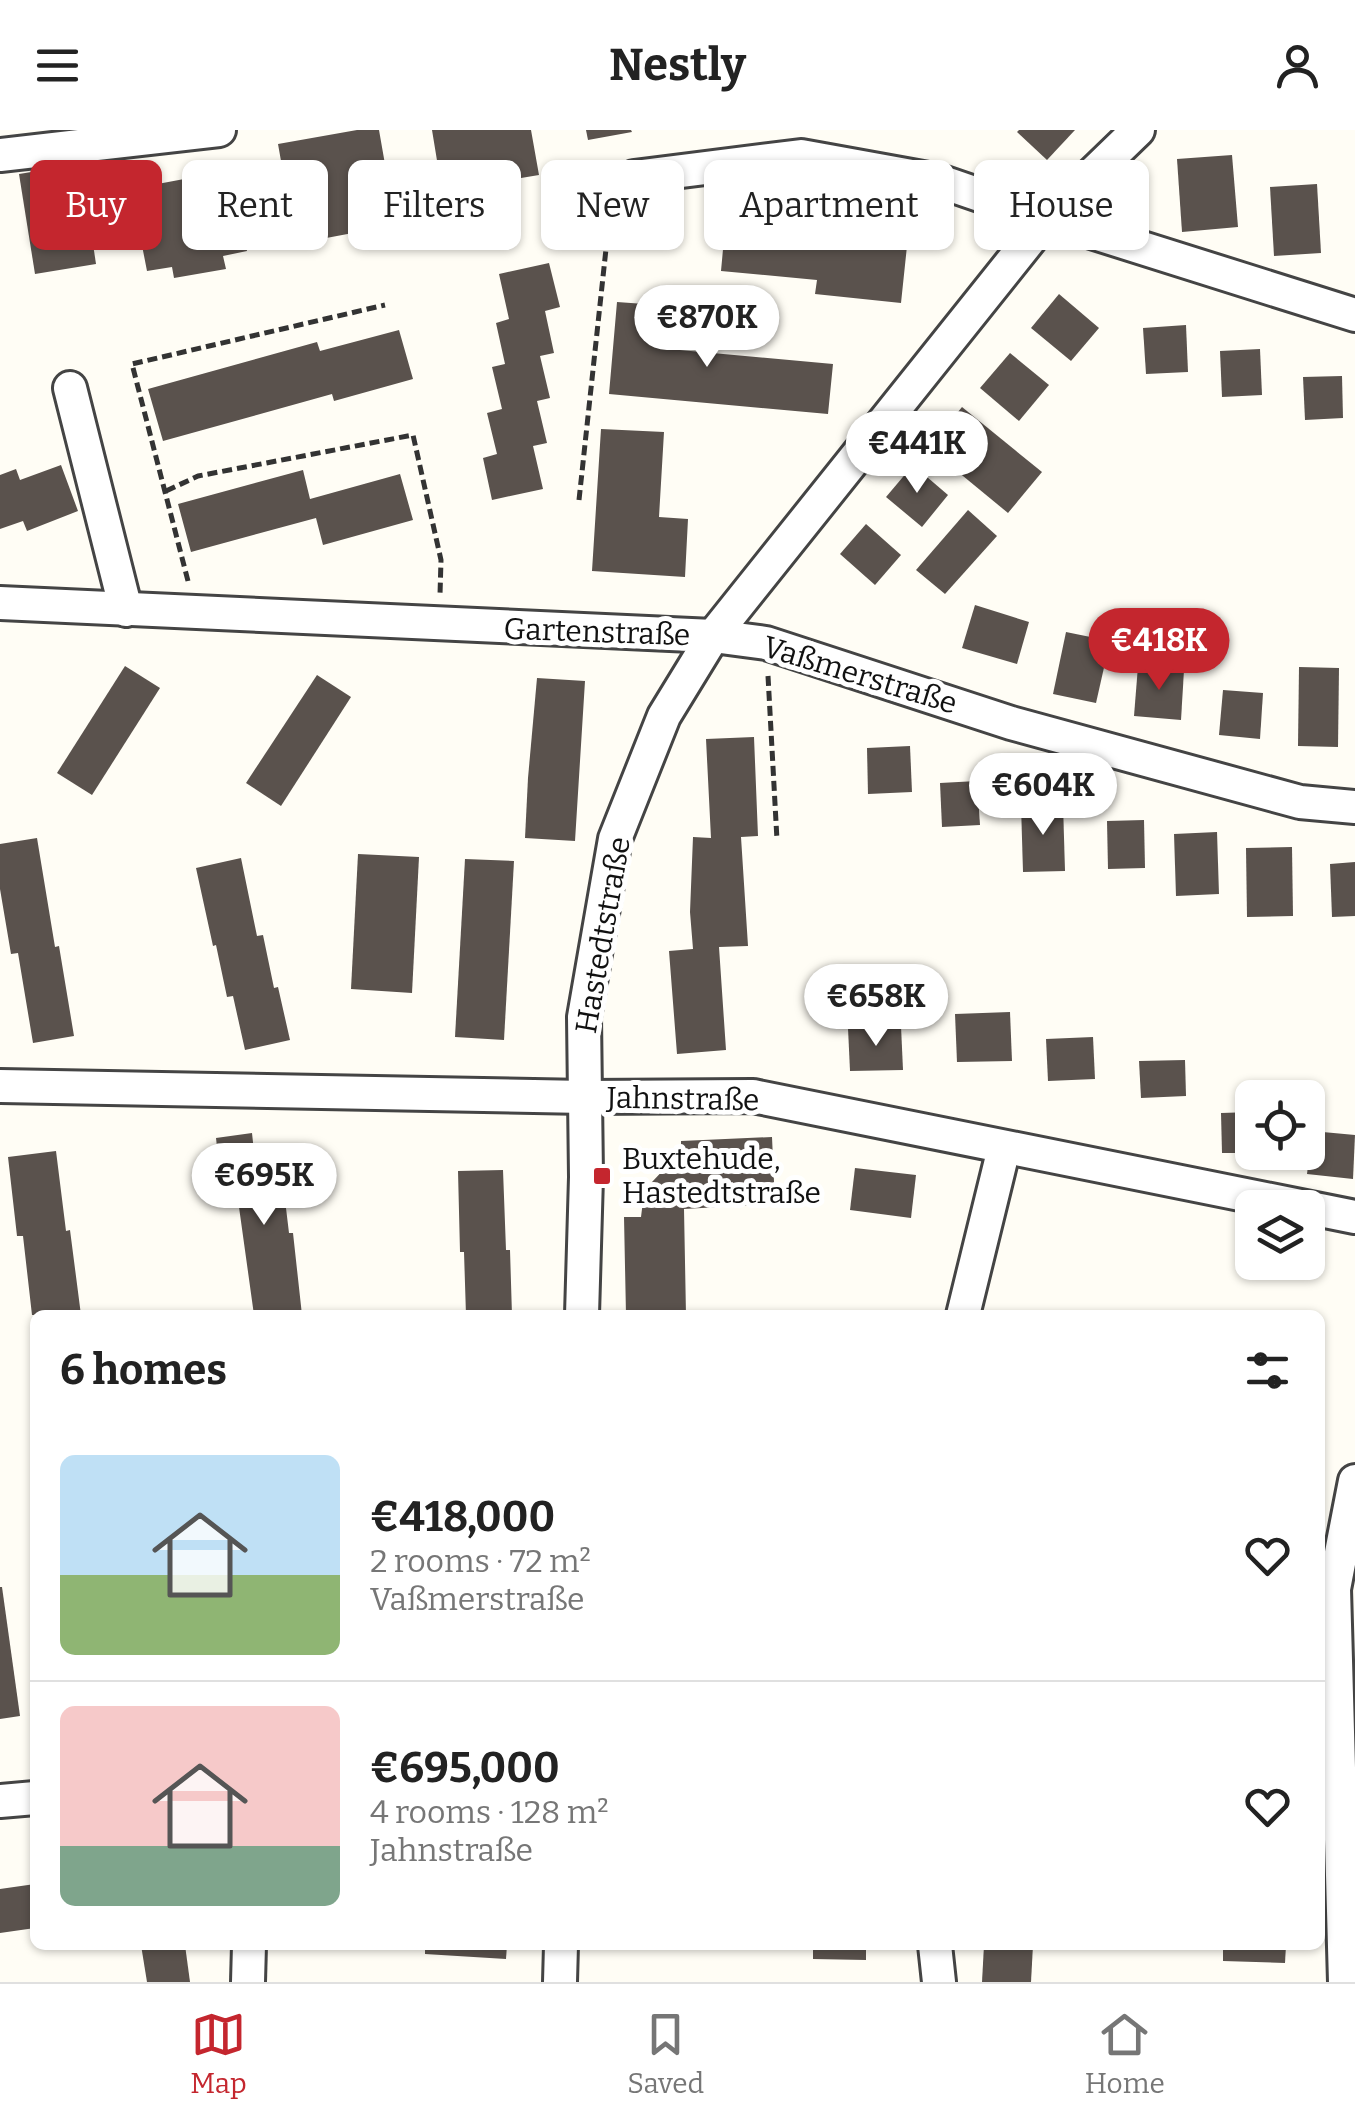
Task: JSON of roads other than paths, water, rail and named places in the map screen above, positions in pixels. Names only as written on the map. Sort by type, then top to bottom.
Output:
[{"type":"street","points":[[0,155],[219,130]]},
{"type":"street","name":"Gartenstraße","points":[[1107,160],[1138,130]]},
{"type":"street","points":[[684,166],[798,143],[974,193]]},
{"type":"street","name":"Gartenstraße","points":[[0,604],[713,636],[1022,250]]},
{"type":"street","points":[[1149,250],[1355,315]]},
{"type":"street","points":[[70,388],[126,610]]},
{"type":"street","name":"Vaßmerstraße","points":[[713,636],[766,643],[1010,722],[1300,802],[1355,807]]},
{"type":"street","name":"Hastedtstraße","points":[[582,1310],[586,1177],[584,1017],[615,839],[664,716],[713,636]]},
{"type":"street","name":"Jahnstraße","points":[[0,1086],[585,1097],[753,1096],[1355,1216]]},
{"type":"street","points":[[964,1310],[1004,1148]]},
{"type":"street","points":[[1345,1982],[1334,1589],[1355,1481]]},
{"type":"street","points":[[0,1801],[30,1798]]},
{"type":"street","points":[[248,1982],[249,1950]]},
{"type":"street","points":[[560,1982],[561,1950]]},
{"type":"street","points":[[936,1950],[939,1982]]},
{"type":"place","name":"Buxtehude, Hastedtstraße","points":[[602,1176]]}]
